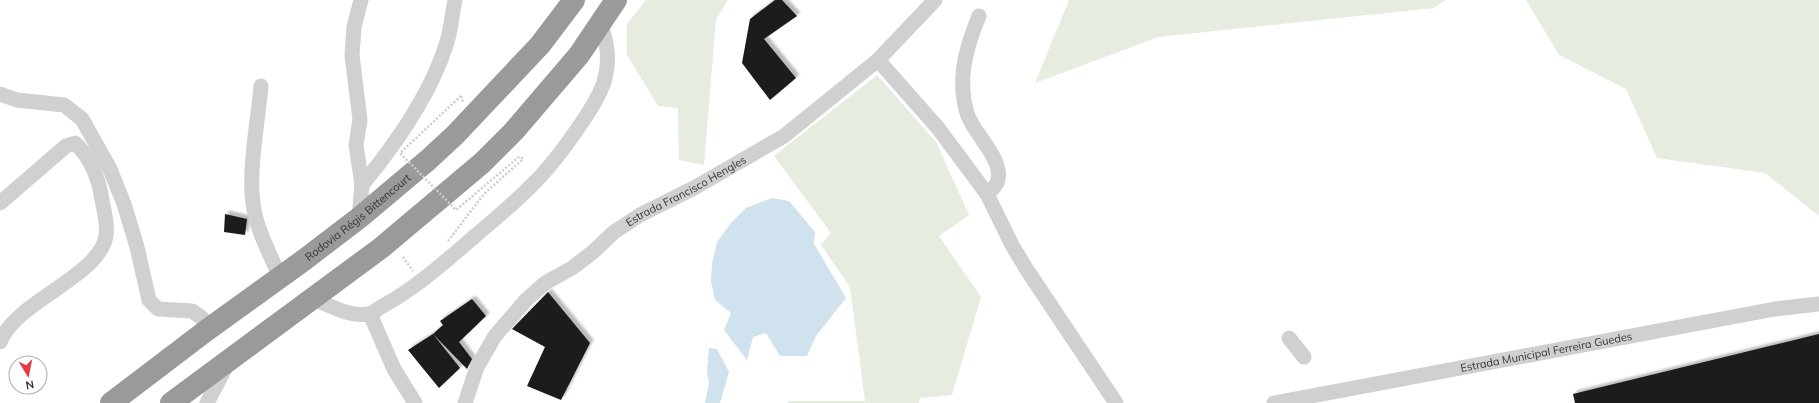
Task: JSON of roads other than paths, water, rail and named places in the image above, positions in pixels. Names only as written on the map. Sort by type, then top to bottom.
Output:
[{"type":"highway","name":"Rodovia Régis Bittencourt","points":[[111,403],[359,218],[428,160],[455,135],[540,45],[574,0]]},
{"type":"highway","points":[[171,403],[314,299],[381,248],[482,163],[514,131],[579,55],[616,0]]},
{"type":"street","points":[[359,218],[362,185],[356,145],[360,120],[352,55],[354,27],[361,0]]},
{"type":"street","points":[[362,185],[387,154],[431,84],[448,42],[455,0]]},
{"type":"street","name":"Estrada Francisco Hengles","points":[[465,403],[477,367],[495,336],[522,304],[545,283],[572,268],[593,252],[614,232],[640,215],[694,188],[784,136],[878,60],[935,0]]},
{"type":"street","points":[[979,16],[968,46],[962,84],[969,118],[987,145],[997,165],[999,175],[997,183],[987,194]]},
{"type":"street","points":[[314,299],[352,314],[370,314],[400,296],[421,280],[484,228],[532,185],[556,157],[576,130],[594,102],[603,83],[608,59],[607,42],[600,23]]},
{"type":"street","points":[[878,60],[938,128],[987,194],[1023,264],[1116,403]]},
{"type":"street","points":[[261,86],[253,168],[254,208],[258,225],[280,278]]},
{"type":"street","points":[[0,94],[17,100],[64,105],[82,119],[110,169],[124,204],[137,247],[149,300],[158,309],[192,311],[202,318],[207,330]]},
{"type":"street","points":[[0,203],[66,146],[75,143],[83,150],[97,177],[104,208],[106,236],[92,262],[14,321],[3,335],[0,342]]},
{"type":"street","name":"Estrada Municipal Ferreira Guedes","points":[[1274,403],[1775,309],[1819,304]]},
{"type":"street","points":[[370,314],[394,369],[415,403]]},
{"type":"street","points":[[1289,338],[1304,357]]},
{"type":"street","points":[[207,403],[228,361]]},
{"type":"water","points":[[772,198],[789,201],[815,232],[814,244],[846,298],[816,336],[807,356],[780,356],[766,333],[753,337],[747,360],[724,330],[731,313],[715,300],[711,281],[712,264],[717,242],[731,223],[746,208]]},
{"type":"water","points":[[709,348],[717,349],[729,372],[720,403],[705,403],[709,383],[707,372]]}]
